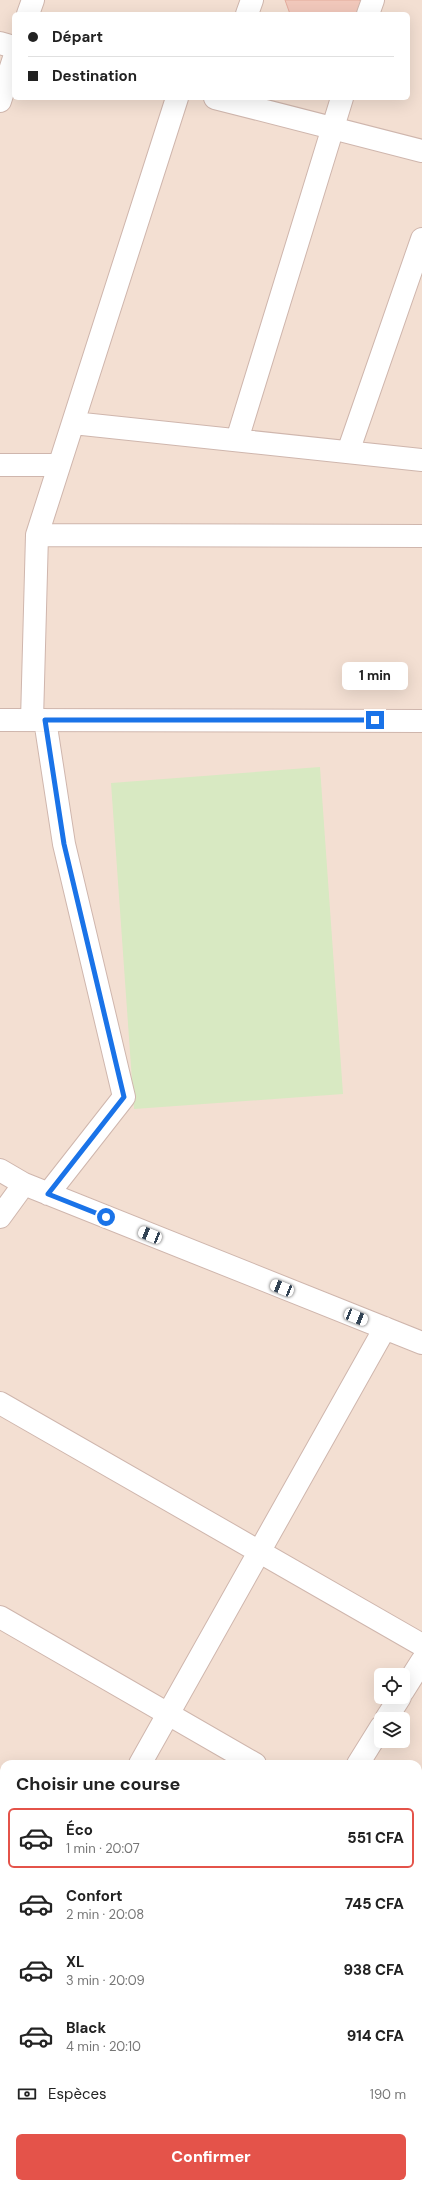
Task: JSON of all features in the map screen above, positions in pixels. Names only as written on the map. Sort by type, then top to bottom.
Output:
[{"type":"street","points":[[29,12],[33,0]]},
{"type":"street","points":[[248,12],[252,0]]},
{"type":"street","points":[[369,12],[373,0]]},
{"type":"street","points":[[0,43],[12,46]]},
{"type":"street","points":[[0,101],[12,64]]},
{"type":"street","points":[[48,1194],[124,1097],[64,844],[38,720],[37,535],[176,100]]},
{"type":"street","points":[[226,100],[422,151]]},
{"type":"street","points":[[237,440],[341,100]]},
{"type":"street","points":[[348,452],[422,239]]},
{"type":"street","points":[[73,423],[422,460]]},
{"type":"street","points":[[0,465],[59,465]]},
{"type":"street","points":[[37,535],[422,536]]},
{"type":"street","points":[[0,720],[422,720]]},
{"type":"street","points":[[0,1170],[24,1184],[48,1194],[422,1343]]},
{"type":"street","points":[[0,1217],[24,1184]]},
{"type":"street","points":[[142,1760],[385,1328]]},
{"type":"street","points":[[0,1403],[422,1645]]},
{"type":"street","points":[[0,1617],[248,1760]]},
{"type":"street","points":[[410,1680],[422,1661]]},
{"type":"street","points":[[360,1760],[374,1738]]},
{"type":"shaded area","points":[[0,0],[422,0],[422,1760],[0,1760]]},
{"type":"green space","points":[[320,767],[343,1094],[134,1109],[111,783]]},
{"type":"building","points":[[285,0],[360,0],[364,12],[289,12]]},
{"type":"route","points":[[106,1217],[48,1194],[124,1097],[64,844],[45,720],[375,720]]}]
